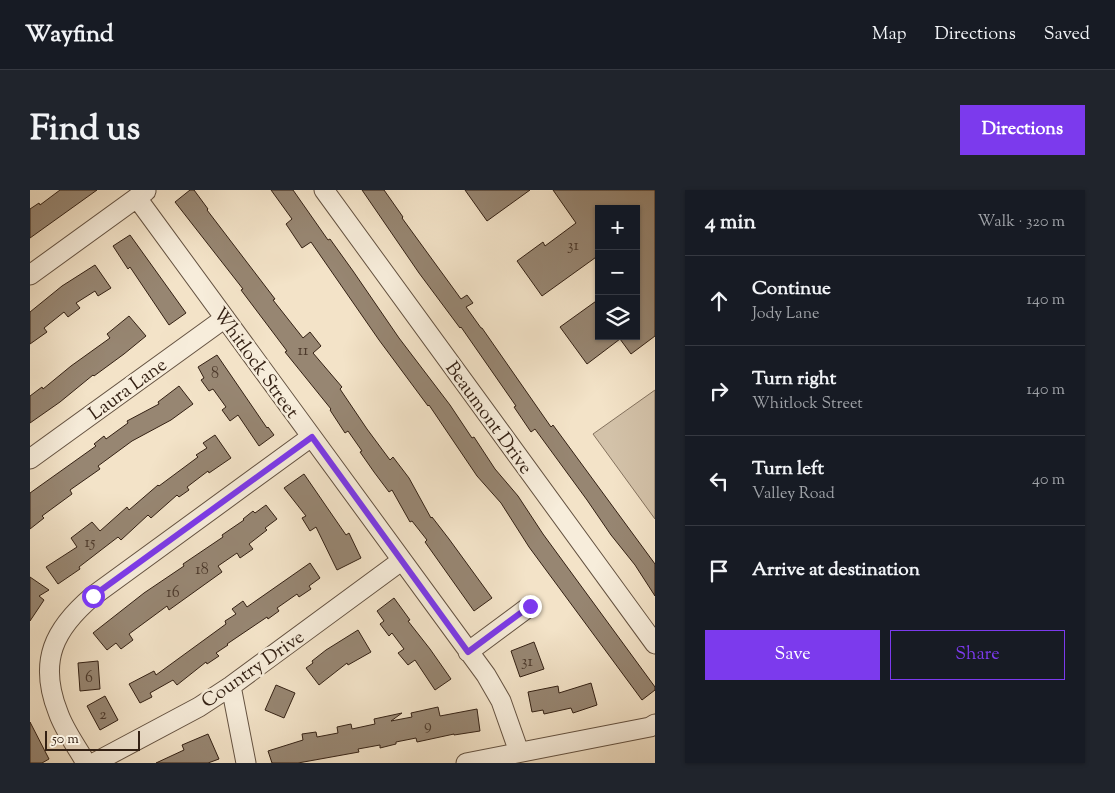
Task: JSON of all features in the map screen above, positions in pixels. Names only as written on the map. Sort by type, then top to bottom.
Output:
[{"type":"street","name":"Beaumont Drive","points":[[324,190],[655,644]]},
{"type":"street","points":[[30,275],[142,194]]},
{"type":"street","name":"Whitlock Street","points":[[142,194],[224,318],[486,675],[501,701],[519,752]]},
{"type":"street","name":"Laura Lane","points":[[30,459],[224,318]]},
{"type":"street","points":[[86,763],[58,713],[50,688],[49,667],[51,653],[65,623],[74,612],[93,596],[312,437]]},
{"type":"street","name":"Country Drive","points":[[94,763],[199,707],[231,686],[402,561]]},
{"type":"street","points":[[468,652],[530,606]]},
{"type":"street","points":[[231,686],[246,763]]},
{"type":"street","points":[[466,763],[655,724]]},
{"type":"shaded area","points":[[655,390],[655,519],[593,434]]},
{"type":"building","points":[[60,190],[97,190],[30,238],[30,209],[39,203],[40,205]]},
{"type":"building","points":[[190,190],[194,190],[275,299],[273,300],[303,338],[310,332],[321,346],[313,353],[342,387],[340,389],[390,460],[393,457],[409,478],[431,518],[449,539],[492,598],[474,611],[425,542],[427,540],[412,521],[410,522],[392,490],[389,492],[360,452],[362,451],[348,431],[345,433],[331,409],[285,352],[287,351],[241,290],[243,289],[175,202]]},
{"type":"building","points":[[271,190],[293,190],[472,438],[474,437],[495,469],[518,496],[543,534],[655,687],[655,690],[642,700],[529,547],[501,503],[477,476],[429,405],[379,340],[311,242],[302,248],[286,224],[292,219]]},
{"type":"building","points":[[362,190],[384,190],[461,299],[467,295],[473,303],[466,307],[551,427],[553,425],[655,564],[655,596],[635,565],[611,535],[535,429],[531,432],[514,407],[516,406],[461,327],[419,273]]},
{"type":"building","points":[[465,190],[530,190],[487,221]]},
{"type":"building","points":[[553,190],[655,190],[655,336],[631,354],[621,340],[640,340],[640,205],[595,205],[595,258],[542,296],[517,261],[543,242],[545,246],[576,223]]},
{"type":"building","points":[[130,235],[186,313],[169,325],[130,267],[128,269],[113,246]]},
{"type":"building","points":[[95,265],[111,288],[98,296],[95,291],[76,303],[80,308],[68,317],[64,312],[44,328],[47,332],[30,344],[30,312],[62,286]]},
{"type":"building","points":[[595,302],[595,340],[619,340],[587,364],[560,327]]},
{"type":"building","points":[[129,316],[146,336],[30,423],[30,396],[42,387],[43,389],[110,338],[107,334]]},
{"type":"building","points":[[217,355],[267,428],[274,435],[259,446],[238,415],[230,421],[222,410],[226,407],[213,389],[209,391],[201,380],[204,378],[198,367]]},
{"type":"building","points":[[179,386],[193,404],[171,420],[132,441],[98,466],[100,469],[70,490],[72,494],[42,516],[44,518],[30,529],[30,493],[96,446],[94,444],[104,436],[106,439],[128,423],[127,421],[159,404],[158,402]]},
{"type":"building","points":[[215,435],[231,458],[209,473],[208,471],[187,487],[189,490],[179,497],[177,495],[151,518],[148,515],[121,540],[118,537],[79,567],[80,569],[58,584],[46,567],[77,547],[71,538],[92,522],[100,531],[127,507],[129,510],[158,485],[198,457],[196,455],[207,448],[203,443]]},
{"type":"building","points":[[304,474],[346,535],[349,533],[361,558],[337,570],[316,527],[310,531],[302,518],[306,516],[284,488]]},
{"type":"building","points":[[266,505],[277,519],[265,528],[267,530],[249,544],[253,549],[240,558],[237,553],[218,566],[222,572],[169,610],[167,606],[129,634],[133,640],[121,649],[116,643],[107,650],[93,633],[144,593],[184,566],[183,564],[223,537],[222,535],[244,520],[253,511],[255,513]]},
{"type":"building","points":[[310,563],[320,578],[309,586],[311,589],[299,597],[297,594],[277,608],[279,611],[227,644],[216,653],[219,656],[207,664],[206,662],[177,685],[173,680],[150,693],[152,697],[140,703],[129,684],[154,671],[156,675],[226,624],[225,621],[236,614],[232,609],[243,601],[247,607]]},
{"type":"building","points":[[30,577],[49,590],[39,596],[44,600],[30,621]]},
{"type":"building","points":[[394,598],[410,620],[408,621],[451,679],[435,690],[415,660],[408,665],[398,653],[404,649],[392,633],[389,636],[380,624],[384,621],[377,611]]},
{"type":"building","points":[[358,630],[371,652],[348,665],[347,663],[319,685],[306,668],[326,650]]},
{"type":"building","points":[[534,642],[544,669],[520,677],[511,651]]},
{"type":"building","points":[[98,661],[100,689],[80,691],[78,663]]},
{"type":"building","points":[[591,683],[597,705],[573,713],[571,708],[544,714],[543,710],[532,712],[528,692],[558,686],[559,693]]},
{"type":"building","points":[[276,685],[295,693],[284,718],[265,710]]},
{"type":"building","points":[[105,696],[118,720],[100,730],[87,706]]},
{"type":"building","points":[[438,707],[440,716],[477,709],[480,731],[454,734],[417,742],[416,738],[380,748],[380,745],[358,749],[359,752],[298,763],[272,763],[268,751],[303,740],[302,734],[316,732],[317,737],[338,733],[337,727],[351,724],[352,729],[375,724],[374,719],[402,713],[391,721],[412,717],[411,713]]},
{"type":"building","points":[[30,722],[49,759],[42,763],[30,763]]},
{"type":"building","points":[[208,734],[219,759],[208,763],[156,763],[184,750],[182,745]]},
{"type":"route","points":[[93,596],[312,437],[468,652],[530,606]]}]
